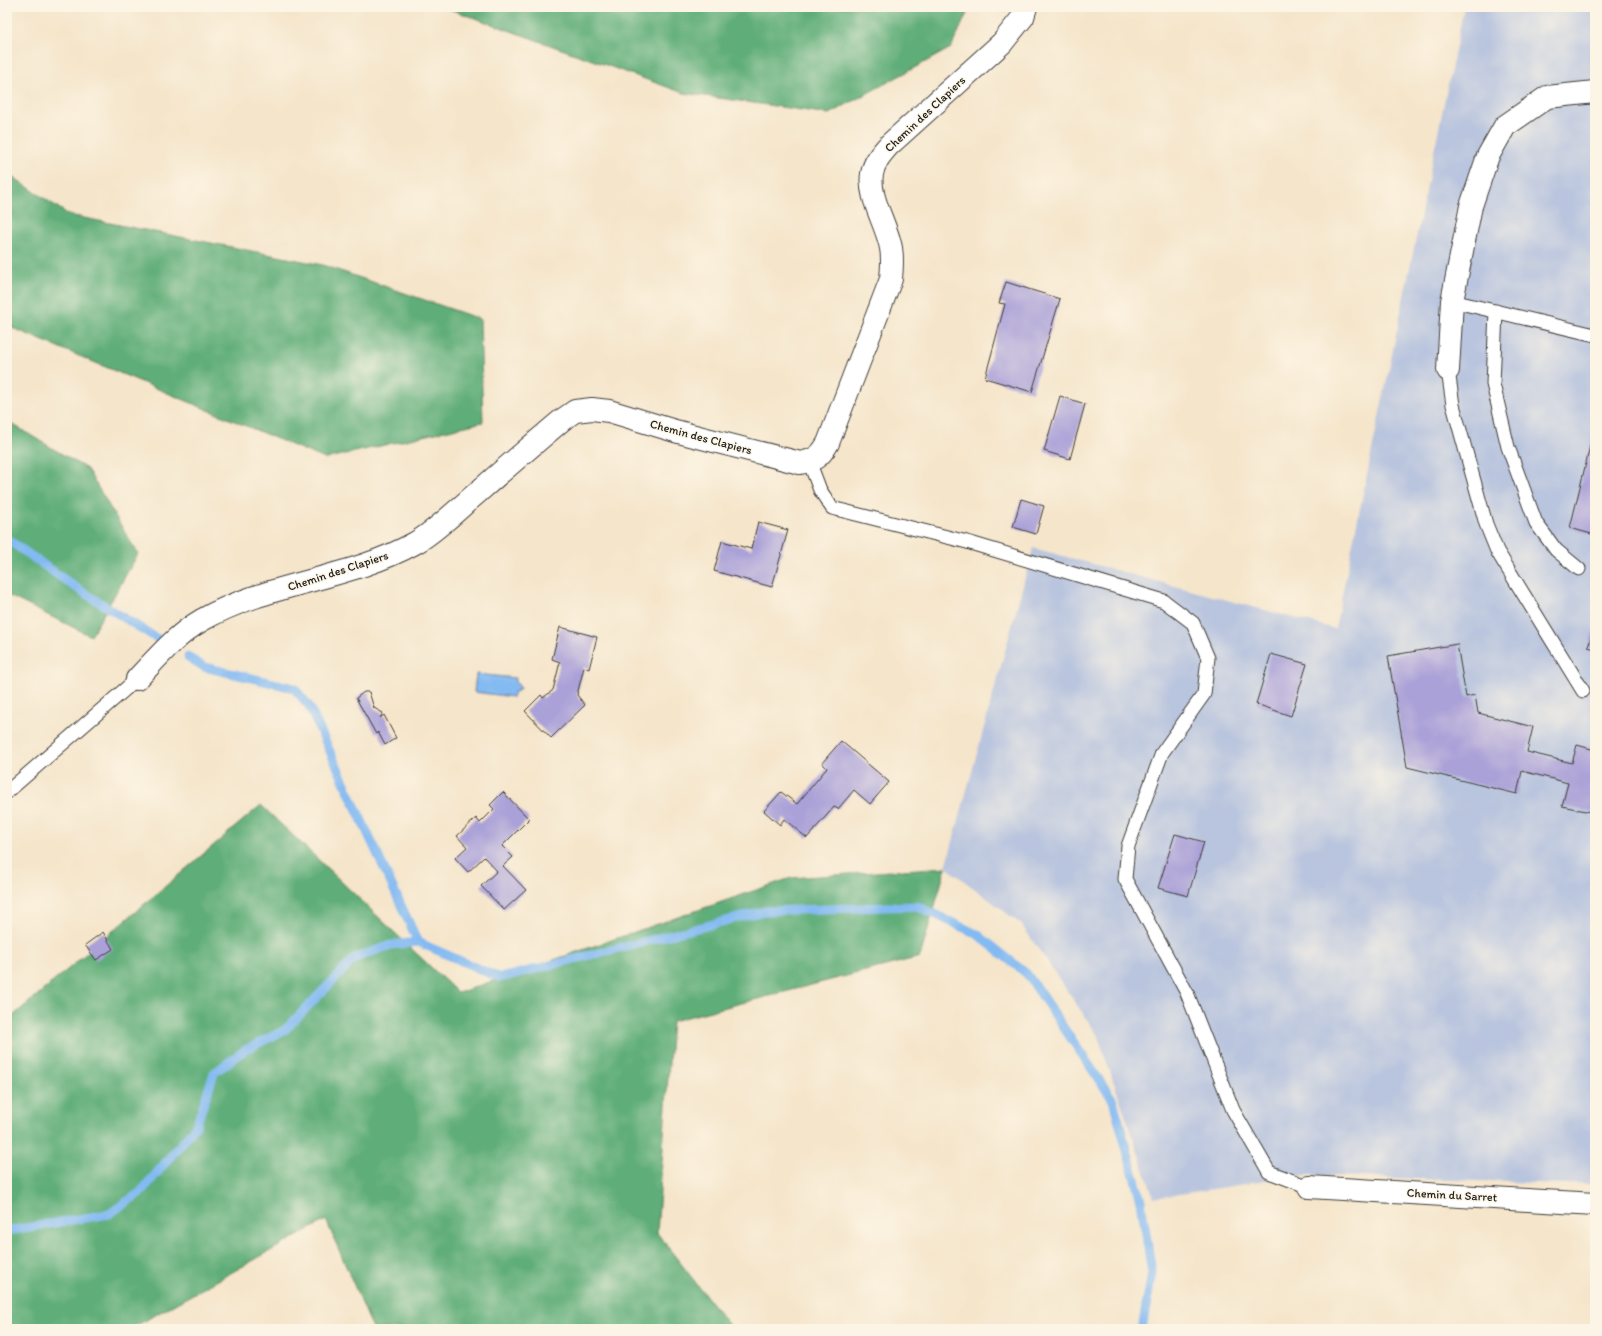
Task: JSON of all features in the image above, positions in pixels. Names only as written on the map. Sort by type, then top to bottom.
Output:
[{"type":"street","name":"Chemin des Clapiers","points":[[137,679],[176,638],[202,620],[233,605],[376,561],[416,542],[450,516],[562,420],[575,411],[609,411],[675,431],[800,463],[809,461],[822,454],[828,443],[891,279],[893,264],[891,247],[872,188],[872,174],[878,158],[889,145],[1002,43],[1024,17],[1026,7]]},
{"type":"street","points":[[1448,370],[1452,301],[1471,206],[1488,156],[1505,126],[1547,97],[1595,92]]},
{"type":"street","name":"Chemin du Sarret","points":[[1309,1186],[1595,1204]]},
{"type":"lane","points":[[1452,301],[1595,334]]},
{"type":"lane","points":[[1496,311],[1493,384],[1508,447],[1536,523],[1556,550],[1579,570]]},
{"type":"lane","points":[[1448,370],[1453,405],[1486,524],[1497,551],[1583,690]]},
{"type":"lane","points":[[809,461],[820,490],[832,508],[967,542],[1164,601],[1193,623],[1208,658],[1204,694],[1162,753],[1128,846],[1125,879],[1187,992],[1234,1110],[1269,1172],[1309,1186]]},
{"type":"lane","points":[[7,792],[137,679]]},
{"type":"shaded area","points":[[1464,7],[1595,7],[1595,1185],[1305,1175],[1154,1198],[1097,1034],[1021,924],[946,867],[1033,548],[1335,629]]},
{"type":"green space","points":[[444,7],[970,7],[951,48],[829,114],[684,93]]},
{"type":"green space","points":[[7,173],[69,215],[323,265],[480,319],[483,422],[325,459],[10,327],[7,325]]},
{"type":"green space","points":[[7,421],[87,469],[138,554],[91,636],[7,595]]},
{"type":"green space","points":[[261,805],[458,993],[791,878],[946,867],[920,957],[672,1021],[657,1233],[732,1329],[373,1329],[326,1220],[130,1329],[7,1329],[7,1021]]},
{"type":"water","points":[[476,674],[515,678],[515,683],[518,684],[520,688],[518,691],[514,692],[513,697],[474,692]]},
{"type":"building","points":[[1006,282],[1060,299],[1032,392],[985,378],[1005,304],[999,303]]},
{"type":"building","points":[[1060,396],[1085,404],[1070,459],[1044,451]]},
{"type":"building","points":[[1595,430],[1595,535],[1570,528]]},
{"type":"building","points":[[1021,499],[1044,506],[1036,534],[1013,527]]},
{"type":"building","points":[[758,522],[788,530],[772,587],[714,571],[722,541],[751,549]]},
{"type":"building","points":[[560,627],[597,637],[589,669],[584,667],[577,695],[585,705],[551,738],[525,711],[541,695],[543,698],[553,690],[560,662],[552,659]]},
{"type":"building","points":[[1593,632],[1595,632],[1595,649],[1588,647]]},
{"type":"building","points":[[1457,644],[1466,697],[1475,695],[1478,713],[1533,727],[1527,752],[1572,763],[1577,745],[1595,750],[1595,813],[1562,806],[1568,783],[1522,771],[1517,794],[1407,767],[1388,656]]},
{"type":"building","points":[[1271,654],[1307,664],[1291,716],[1256,704]]},
{"type":"building","points":[[364,692],[369,692],[374,708],[383,713],[380,718],[384,715],[396,738],[385,745],[378,732],[376,734],[356,698]]},
{"type":"building","points":[[841,741],[889,782],[870,804],[854,790],[838,809],[834,807],[807,838],[784,819],[780,825],[764,811],[781,792],[797,804],[827,768],[822,763]]},
{"type":"building","points":[[503,792],[529,819],[502,846],[513,857],[503,866],[526,890],[504,910],[481,886],[497,871],[484,857],[468,872],[455,858],[467,847],[457,836],[476,818],[480,823],[494,809],[490,805]]},
{"type":"building","points":[[1175,834],[1204,842],[1188,896],[1158,888]]},
{"type":"building","points":[[103,932],[113,949],[96,960],[85,945]]},
{"type":"waterway","points":[[7,539],[75,587],[161,641]]},
{"type":"waterway","points":[[188,657],[204,667],[294,688],[309,706],[418,942],[500,978],[765,911],[917,906],[977,934],[1027,974],[1113,1100],[1141,1201],[1152,1273],[1142,1329]]},
{"type":"waterway","points":[[7,1231],[109,1214],[141,1192],[196,1126],[214,1073],[245,1050],[285,1030],[355,958],[391,945],[418,942]]}]
